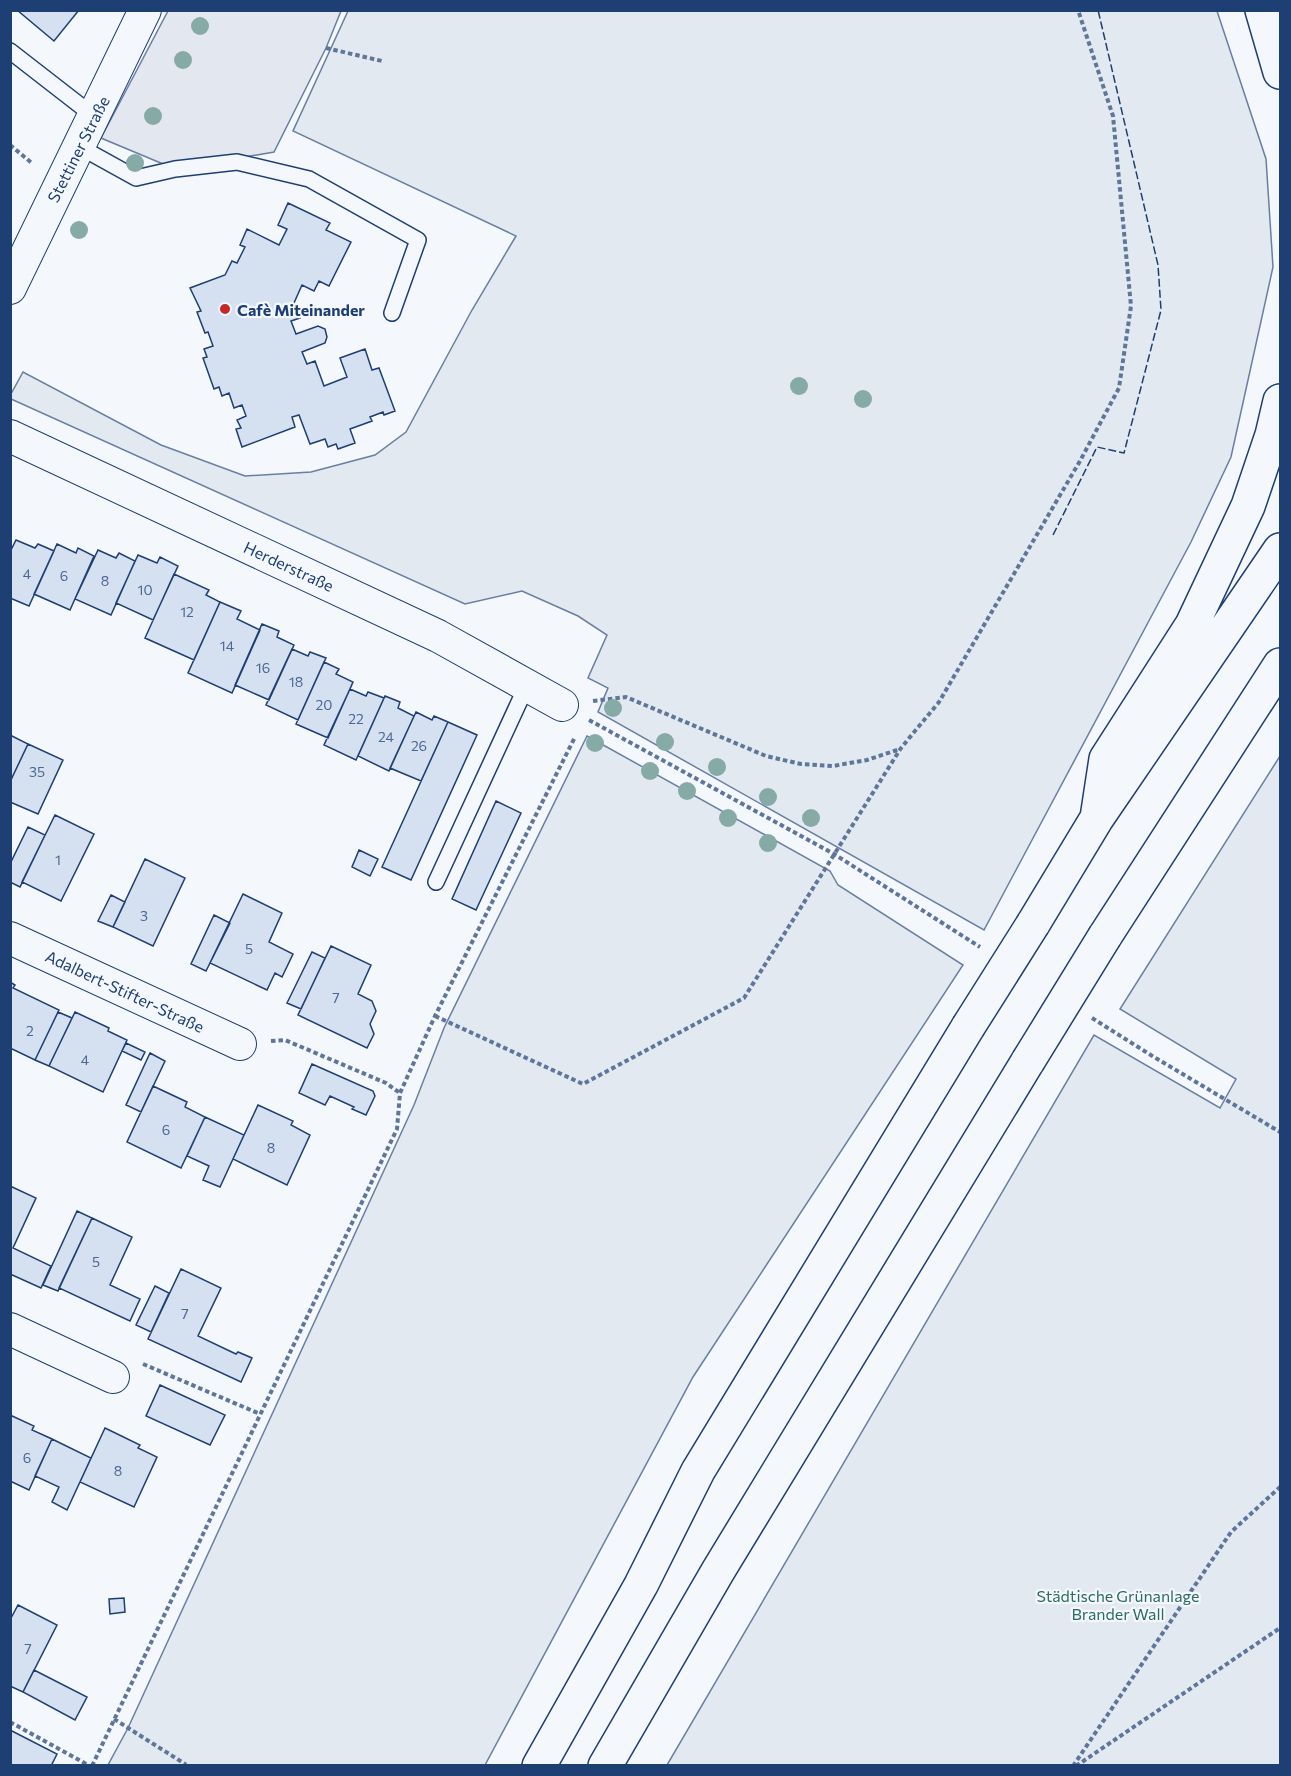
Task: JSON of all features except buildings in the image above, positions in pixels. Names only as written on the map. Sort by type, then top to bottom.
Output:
[{"type":"highway","points":[[1262,10],[1281,72]]},
{"type":"highway","points":[[1097,818],[1106,759],[1192,625],[1248,506],[1281,401]]},
{"type":"highway","points":[[539,1766],[641,1585],[698,1471],[968,1027],[1097,818],[1281,550]]},
{"type":"highway","points":[[605,1766],[718,1571],[1104,936],[1281,665]]},
{"type":"highway","points":[[1166,842],[1281,708]]},
{"type":"street","name":"Stettiner Straße","points":[[10,288],[145,10]]},
{"type":"street","name":"Herderstraße","points":[[10,436],[438,636],[573,711]]},
{"type":"street","name":"Adalbert-Stifter-Straße","points":[[10,938],[240,1044]]},
{"type":"street","points":[[10,1329],[113,1377]]},
{"type":"lane","points":[[10,51],[95,117]]},
{"type":"lane","points":[[80,147],[136,178],[175,169],[237,162],[309,179],[418,240],[392,313]]},
{"type":"lane","points":[[436,882],[527,685]]},
{"type":"path","points":[[435,1016],[583,1084],[744,998],[901,748],[939,702],[1080,461],[1119,388],[1131,306],[1113,116],[1078,10]]},
{"type":"path","points":[[326,48],[382,61]]},
{"type":"path","points":[[10,1722],[91,1766],[397,1129],[400,1093],[573,711],[593,701],[626,697],[766,756],[801,764],[833,766],[867,760],[901,748]]},
{"type":"path","points":[[573,711],[593,701]]},
{"type":"path","points":[[573,711],[834,854],[984,949]]},
{"type":"path","points":[[1084,1013],[1281,1132]]},
{"type":"path","points":[[240,1044],[285,1040],[386,1083],[400,1093]]},
{"type":"path","points":[[113,1377],[139,1362],[260,1414]]},
{"type":"path","points":[[1074,1766],[1231,1532],[1281,1486]]},
{"type":"path","points":[[1074,1766],[1281,1628]]},
{"type":"path","points":[[114,1719],[185,1764],[184,1766]]},
{"type":"green space","points":[[348,11],[1217,11],[1266,159],[1273,267],[1231,457],[1191,542],[984,930],[598,712],[608,688],[588,678],[607,635],[578,616],[522,591],[465,604],[11,399],[11,394],[23,372],[161,445],[245,476],[311,472],[375,455],[406,432],[472,310],[516,236],[293,131]]},
{"type":"green space","points":[[587,736],[830,871],[838,885],[963,965],[693,1377],[485,1765],[108,1765],[128,1728],[414,1105],[444,1028]]},
{"type":"green space","name":"Städtische Grünanlage Brander Wall","points":[[1280,756],[1280,1765],[667,1765],[1094,1035],[1220,1108],[1236,1079],[1120,1009]]},
{"type":"shaded area","points":[[168,11],[341,11],[326,48],[274,152],[175,169],[101,138]]},
{"type":"fence","points":[[1053,535],[1097,447],[1124,453],[1161,310],[1158,265],[1098,10]]},
{"type":"place","name":"Cafè Miteinander","points":[[225,309]]}]
